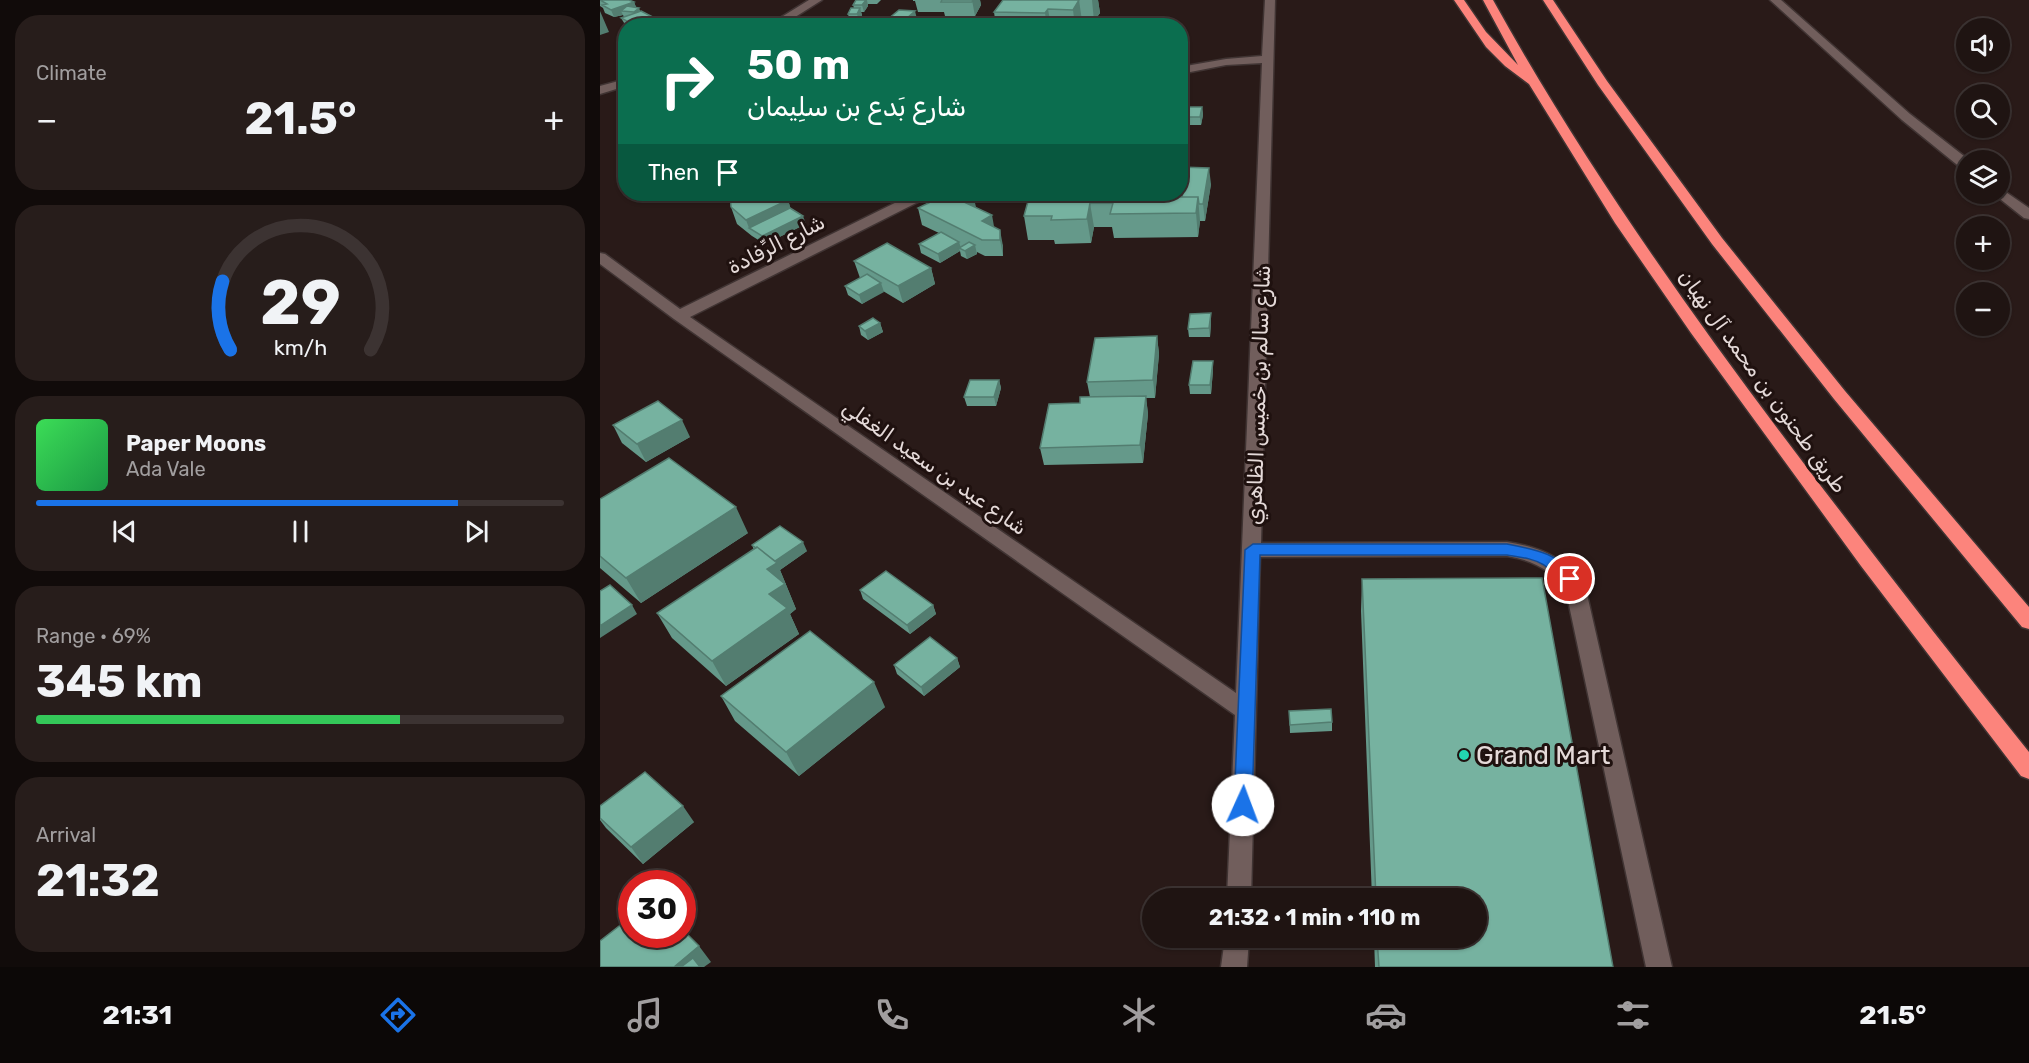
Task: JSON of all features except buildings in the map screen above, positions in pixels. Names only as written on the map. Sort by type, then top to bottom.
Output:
[{"type":"highway","points":[[1459,0],[1492,48],[1509,66],[1535,84]]},
{"type":"highway","name":"طريق طحنون بن محمد آل نهيان","points":[[1488,0],[1565,134],[1675,300],[1862,554],[2029,769]]},
{"type":"highway","points":[[1548,0],[1610,94],[1714,236],[1884,448],[2029,621]]},
{"type":"street","points":[[786,18],[817,0]]},
{"type":"street","name":"شارع سالم بن خميس الظاهري","points":[[1239,888],[1253,550],[1270,0]]},
{"type":"street","points":[[1776,0],[1906,117],[1956,157]]},
{"type":"street","points":[[1188,69],[1226,62],[1268,59]]},
{"type":"street","points":[[600,90],[618,85]]},
{"type":"street","points":[[600,95],[618,86]]},
{"type":"street","points":[[2010,200],[2029,215]]},
{"type":"street","name":"شارع الرِّفادة","points":[[680,316],[909,201]]},
{"type":"street","name":"شارع عيد بن سعيد الغفلي","points":[[600,257],[680,316],[1247,712]]},
{"type":"street","points":[[1253,550],[1507,549],[1536,555],[1561,570],[1576,590],[1659,967]]},
{"type":"street","points":[[1233,967],[1236,948]]},
{"type":"place","name":"Grand Mart","points":[[1464,755]]},
{"type":"route","points":[[1243,805],[1253,550],[1507,549],[1522,551],[1549,561],[1570,579]]}]
